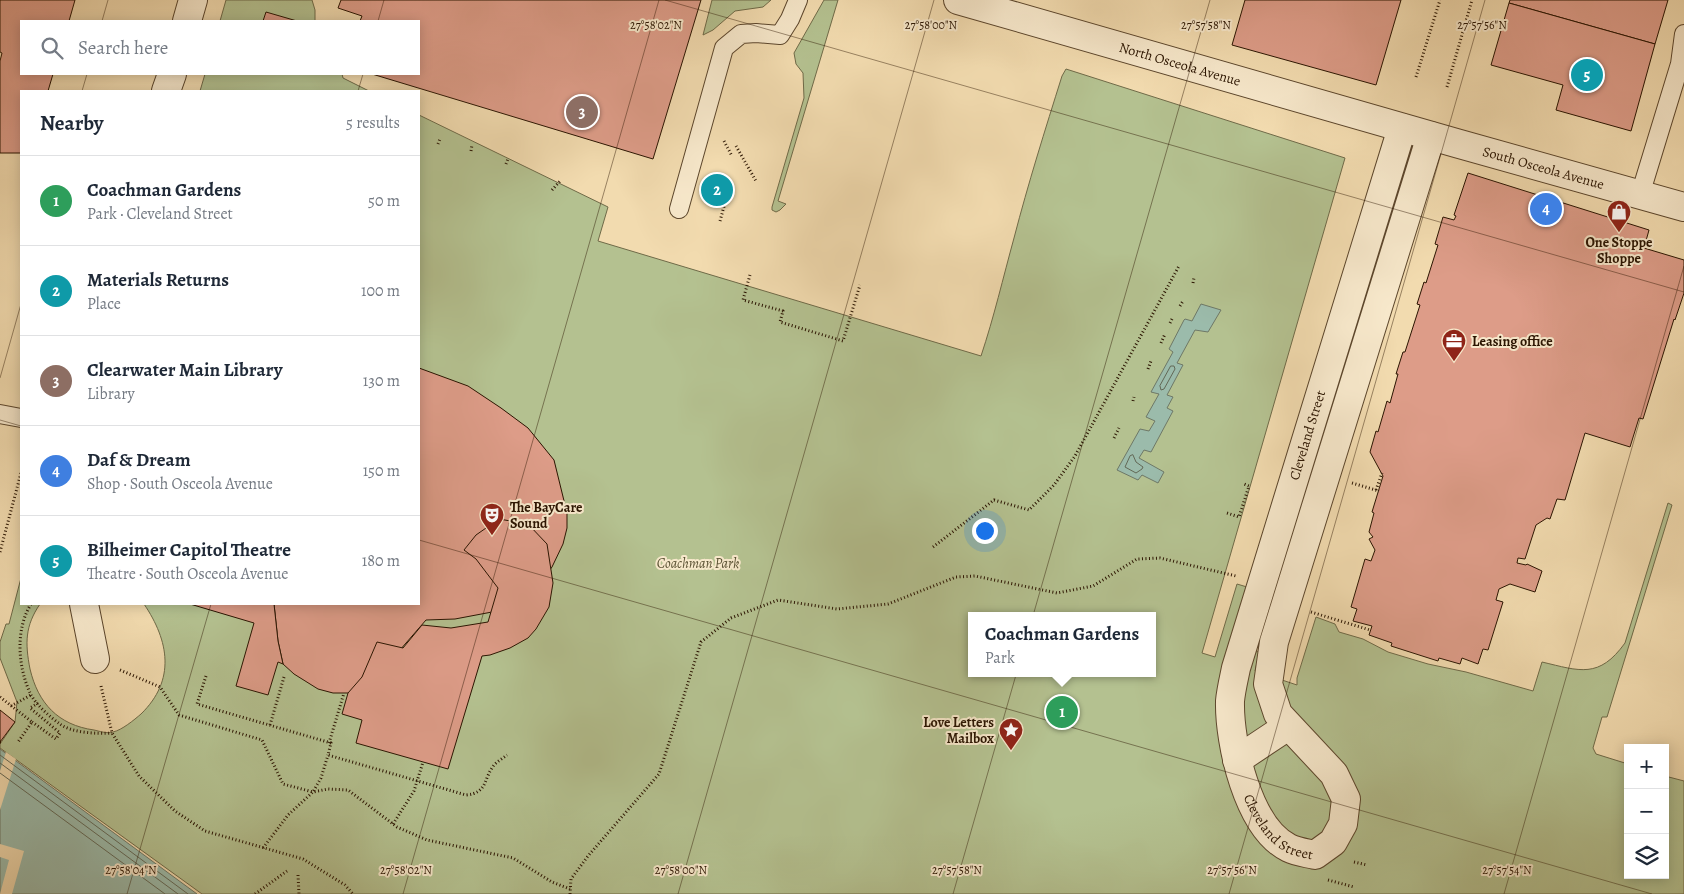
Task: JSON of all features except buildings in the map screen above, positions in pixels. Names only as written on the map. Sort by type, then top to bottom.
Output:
[{"type":"street","points":[[187,20],[193,0]]},
{"type":"street","name":"North Osceola Avenue","points":[[958,0],[1010,7],[1402,128]]},
{"type":"street","points":[[166,90],[172,75]]},
{"type":"street","name":"South Osceola Avenue","points":[[1402,128],[1684,207]]},
{"type":"street","name":"Cleveland Street","points":[[1402,128],[1236,668],[1230,700],[1232,732],[1237,760],[1248,797],[1271,834],[1289,848],[1315,855],[1333,842],[1343,824],[1346,798],[1334,774],[1278,714],[1268,684],[1274,642],[1431,136]]},
{"type":"street","points":[[84,605],[95,659]]},
{"type":"street","points":[[1237,760],[1288,726]]},
{"type":"lane","points":[[679,209],[724,48],[741,34],[780,35],[790,19],[798,0]]},
{"type":"lane","points":[[1640,195],[1680,64],[1684,34]]},
{"type":"lane","points":[[0,414],[20,418]]},
{"type":"path","points":[[1416,77],[1440,0]]},
{"type":"path","points":[[1447,87],[1472,0]]},
{"type":"path","points":[[438,144],[440,139]]},
{"type":"path","points":[[471,151],[472,145]]},
{"type":"path","points":[[736,146],[756,181]]},
{"type":"path","points":[[506,164],[508,158]]},
{"type":"path","points":[[552,190],[560,181]]},
{"type":"path","points":[[720,221],[726,199]]},
{"type":"path","points":[[933,547],[994,500],[1029,510],[1054,484],[1075,456],[1094,424],[1180,266]]},
{"type":"path","points":[[750,275],[743,300],[783,312],[780,322],[844,341],[860,285]]},
{"type":"path","points":[[1192,283],[1194,278]]},
{"type":"path","points":[[1180,306],[1183,301]]},
{"type":"path","points":[[1170,323],[1173,317]]},
{"type":"path","points":[[1160,343],[1165,334]]},
{"type":"path","points":[[1148,368],[1151,362]]},
{"type":"path","points":[[1114,438],[1119,428]]},
{"type":"path","points":[[1349,482],[1378,490],[1382,473]]},
{"type":"path","points":[[0,552],[20,477]]},
{"type":"path","points":[[1226,513],[1239,517],[1249,486],[1244,484]]},
{"type":"path","points":[[570,894],[571,879],[588,856],[659,774],[701,642],[731,618],[778,600],[837,609],[888,604],[956,577],[975,576],[1057,593],[1093,586],[1137,559],[1160,558],[1239,576]]},
{"type":"path","points":[[31,605],[26,612],[20,637],[21,664],[31,694],[61,725],[83,732],[112,733]]},
{"type":"path","points":[[1310,611],[1370,630]]},
{"type":"path","points":[[95,659],[160,688],[178,715],[262,740],[283,784],[313,792],[328,788],[348,790],[393,824],[427,840],[513,858],[552,882],[570,889]]},
{"type":"path","points":[[95,659],[112,733],[139,776],[175,811],[205,831],[303,859],[345,885],[353,894]]},
{"type":"path","points":[[206,676],[197,704],[329,743]]},
{"type":"path","points":[[270,725],[284,677]]},
{"type":"path","points":[[263,848],[288,815],[313,792],[321,778],[344,693]]},
{"type":"path","points":[[11,706],[31,694]]},
{"type":"path","points":[[0,697],[56,739],[60,733],[30,708],[38,703]]},
{"type":"path","points":[[18,742],[32,722]]},
{"type":"path","points":[[328,755],[466,795],[478,792],[484,786],[494,765],[507,755]]},
{"type":"path","points":[[393,824],[414,791],[423,762]]},
{"type":"path","points":[[255,894],[287,871]]},
{"type":"path","points":[[298,875],[299,894]]},
{"type":"path","points":[[1323,878],[1354,887]]},
{"type":"green space","points":[[226,0],[312,0],[315,10],[315,20],[220,20]]},
{"type":"green space","points":[[712,0],[771,0],[763,7],[735,11],[713,30],[703,35]]},
{"type":"green space","points":[[824,0],[838,0],[778,201],[786,204],[776,212],[772,210],[772,207],[804,98],[803,73],[796,64],[794,53]]},
{"type":"green space","name":"Coachman Park","points":[[1066,69],[1345,158],[1202,653],[1215,657],[1237,584],[1247,587],[1250,655],[1260,650],[1255,671],[1297,685],[1297,678],[1316,617],[1335,624],[1339,632],[1363,639],[1388,652],[1533,691],[1542,662],[1578,669],[1597,667],[1616,655],[1625,643],[1668,503],[1672,505],[1607,717],[1602,717],[1593,748],[1596,754],[1624,763],[1624,879],[1669,879],[1669,777],[1684,781],[1684,894],[202,894],[0,748],[0,744],[15,722],[17,702],[0,658],[0,642],[6,624],[9,624],[20,582],[20,605],[39,605],[31,620],[27,643],[30,669],[38,692],[51,710],[60,717],[81,727],[106,733],[120,729],[141,714],[160,688],[165,660],[163,646],[159,632],[145,605],[420,605],[420,115],[608,207],[598,241],[981,356],[1019,218],[1062,76]]},
{"type":"green space","points":[[205,75],[342,75],[343,78],[367,90],[200,90]]},
{"type":"water","points":[[1201,304],[1221,310],[1208,332],[1195,330],[1177,363],[1183,365],[1167,395],[1173,397],[1167,408],[1173,411],[1151,452],[1144,450],[1139,458],[1164,472],[1158,483],[1142,475],[1138,480],[1117,470],[1140,429],[1149,431],[1155,421],[1146,417],[1159,394],[1151,392],[1173,352],[1169,349],[1184,320],[1192,321]]},
{"type":"water","points":[[0,749],[12,758],[197,894],[0,894]]},
{"type":"pier","points":[[6,752],[16,759],[0,810],[0,771]]},
{"type":"pier","points":[[0,844],[24,851],[12,894],[0,894],[9,860],[0,857]]},
{"type":"place","name":"Bilheimer Capitol Theatre","points":[[1587,75]]},
{"type":"place","name":"Clearwater Main Library","points":[[582,112]]},
{"type":"place","name":"Materials Returns","points":[[717,190]]},
{"type":"place","name":"Daf & Dream","points":[[1546,209]]},
{"type":"place","name":"One Stoppe Shoppe","points":[[1619,233]]},
{"type":"place","name":"Leasing office","points":[[1454,362]]},
{"type":"place","name":"The BayCare Sound","points":[[492,536]]},
{"type":"place","name":"Coachman Gardens","points":[[1062,712]]},
{"type":"place","name":"Love Letters Mailbox","points":[[1011,751]]}]
